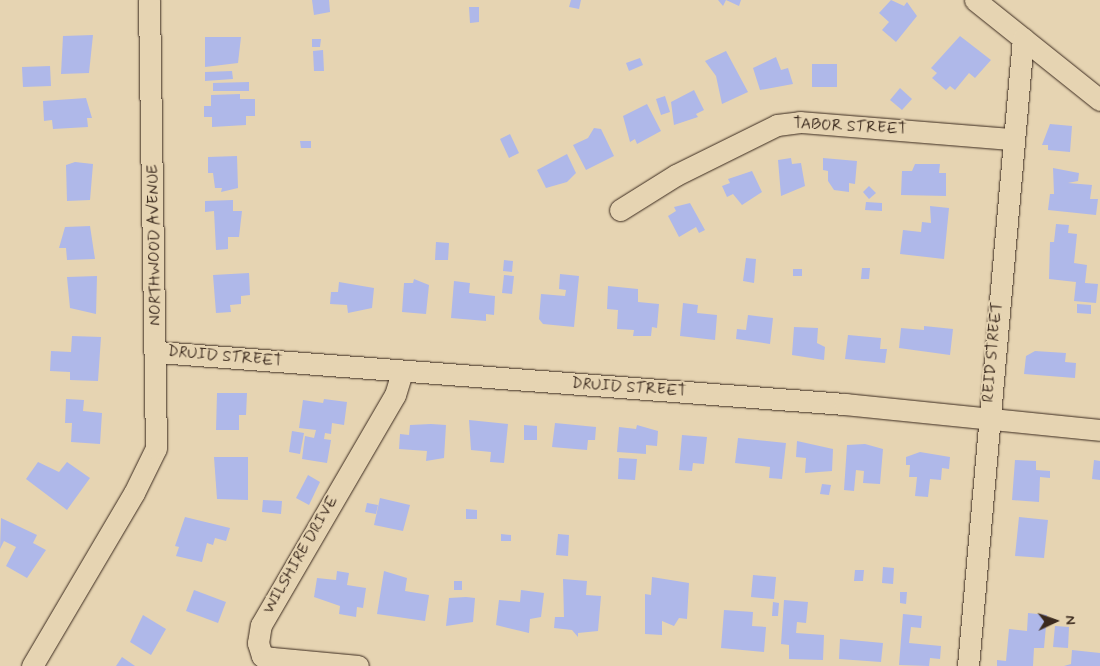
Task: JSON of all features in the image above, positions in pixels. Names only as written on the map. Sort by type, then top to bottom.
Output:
[{"type":"street","name":"NORTHWOOD AVENUE","points":[[32,666],[149,466],[158,426],[158,352],[149,0]]},
{"type":"street","points":[[974,0],[1100,100]]},
{"type":"street","name":"REID STREET","points":[[968,666],[987,420],[1023,38]]},
{"type":"street","name":"TABOR STREET","points":[[620,210],[676,175],[777,125],[800,122],[1012,139]]},
{"type":"street","name":"DRUID STREET","points":[[158,352],[402,372],[845,404],[987,420],[1100,430]]},
{"type":"street","name":"WILSHIRE DRIVE","points":[[358,666],[262,656],[258,643],[261,625],[395,395],[402,372]]},
{"type":"building","points":[[312,0],[329,0],[330,12],[314,15]]},
{"type":"building","points":[[571,0],[581,0],[579,9],[569,7]]},
{"type":"building","points":[[718,0],[726,0],[723,6]]},
{"type":"building","points":[[726,0],[741,0],[739,6]]},
{"type":"building","points":[[891,0],[904,6],[907,2],[917,16],[896,42],[882,30],[889,22],[879,13]]},
{"type":"building","points":[[469,7],[479,7],[479,22],[470,23]]},
{"type":"building","points":[[93,35],[89,73],[61,74],[63,36]]},
{"type":"building","points":[[960,36],[991,60],[975,78],[969,73],[955,90],[950,86],[946,90],[932,78],[937,73],[931,68]]},
{"type":"building","points":[[205,37],[241,37],[238,63],[205,67]]},
{"type":"building","points":[[312,39],[321,39],[320,47],[312,47]]},
{"type":"building","points":[[323,50],[324,71],[314,71],[313,51]]},
{"type":"building","points":[[726,51],[748,92],[722,104],[716,76],[705,61]]},
{"type":"building","points":[[776,57],[781,70],[788,68],[793,84],[760,90],[753,68]]},
{"type":"building","points":[[640,58],[643,65],[629,71],[626,63]]},
{"type":"building","points":[[812,64],[837,64],[837,87],[812,87]]},
{"type":"building","points":[[50,66],[51,86],[23,87],[22,67]]},
{"type":"building","points":[[232,71],[233,79],[205,81],[205,72]]},
{"type":"building","points":[[249,82],[249,91],[213,91],[213,83]]},
{"type":"building","points":[[900,88],[912,99],[902,110],[890,100]]},
{"type":"building","points":[[694,90],[704,110],[696,114],[698,117],[674,125],[671,102]]},
{"type":"building","points":[[240,94],[240,99],[255,99],[255,116],[246,116],[246,125],[212,127],[212,117],[204,117],[204,106],[211,106],[211,95]]},
{"type":"building","points":[[665,96],[670,112],[661,115],[656,99]]},
{"type":"building","points":[[86,98],[92,118],[87,118],[88,127],[53,129],[52,120],[44,121],[43,101]]},
{"type":"building","points":[[647,104],[661,131],[637,144],[635,139],[630,142],[623,116]]},
{"type":"building","points":[[1050,124],[1072,126],[1070,152],[1048,150],[1048,145],[1042,145]]},
{"type":"building","points":[[594,128],[601,129],[614,156],[586,170],[573,145],[588,138]]},
{"type":"building","points":[[510,134],[519,153],[509,158],[500,139]]},
{"type":"building","points":[[300,141],[311,141],[311,148],[301,148]]},
{"type":"building","points":[[567,154],[576,173],[567,182],[546,188],[537,170]]},
{"type":"building","points":[[237,156],[238,188],[221,192],[222,188],[215,188],[213,173],[208,173],[208,157]]},
{"type":"building","points":[[791,158],[792,164],[801,163],[805,186],[781,196],[778,160]]},
{"type":"building","points":[[823,158],[857,161],[855,184],[849,183],[849,192],[834,190],[828,181],[828,171],[823,170]]},
{"type":"building","points":[[75,162],[93,164],[90,200],[67,201],[66,165]]},
{"type":"building","points":[[915,164],[940,164],[939,173],[946,173],[946,196],[901,195],[902,171],[912,171]]},
{"type":"building","points":[[1053,168],[1079,173],[1078,181],[1068,183],[1092,185],[1090,199],[1098,199],[1096,215],[1048,210],[1050,194],[1054,194]]},
{"type":"building","points":[[752,171],[762,192],[742,205],[733,194],[727,197],[722,186],[730,183],[728,179]]},
{"type":"building","points":[[869,186],[876,193],[869,199],[863,192]]},
{"type":"building","points":[[233,200],[233,211],[242,211],[239,237],[228,237],[228,249],[216,250],[214,211],[205,212],[205,201]]},
{"type":"building","points":[[866,202],[882,203],[882,211],[865,210]]},
{"type":"building","points":[[690,203],[705,230],[699,233],[696,227],[679,237],[668,216],[676,211],[674,207]]},
{"type":"building","points":[[930,206],[949,208],[944,259],[900,254],[903,230],[921,232],[922,222],[931,223]]},
{"type":"building","points":[[1056,224],[1069,225],[1068,233],[1077,234],[1074,263],[1087,265],[1085,283],[1098,284],[1096,303],[1074,301],[1076,282],[1049,279],[1050,242],[1054,242]]},
{"type":"building","points":[[90,226],[95,259],[67,260],[66,248],[59,248],[65,227]]},
{"type":"building","points":[[436,242],[449,243],[448,260],[435,260]]},
{"type":"building","points":[[746,258],[756,259],[754,283],[743,281]]},
{"type":"building","points":[[504,260],[513,261],[512,272],[503,271]]},
{"type":"building","points":[[862,268],[870,268],[869,279],[861,279]]},
{"type":"building","points":[[793,269],[802,269],[802,276],[793,276]]},
{"type":"building","points":[[249,273],[250,295],[241,296],[241,304],[230,305],[231,312],[216,313],[213,275]]},
{"type":"building","points":[[560,274],[579,276],[574,327],[543,324],[539,319],[541,294],[565,296],[566,290],[559,289]]},
{"type":"building","points":[[504,275],[514,276],[512,294],[502,293]]},
{"type":"building","points":[[97,276],[96,314],[70,308],[67,277]]},
{"type":"building","points":[[414,279],[429,285],[426,314],[402,312],[404,283],[413,283]]},
{"type":"building","points":[[454,281],[470,283],[469,293],[495,296],[494,315],[486,314],[486,321],[451,318]]},
{"type":"building","points":[[339,282],[374,288],[372,308],[348,313],[347,305],[330,304],[331,292],[338,292]]},
{"type":"building","points":[[608,286],[638,289],[638,302],[659,304],[657,328],[652,327],[651,336],[633,336],[634,330],[617,329],[618,310],[607,309]]},
{"type":"building","points":[[683,303],[698,305],[697,313],[717,315],[715,340],[680,336]]},
{"type":"building","points":[[1077,304],[1091,305],[1091,314],[1077,313]]},
{"type":"building","points":[[748,315],[773,318],[770,344],[736,339],[737,329],[746,330]]},
{"type":"building","points":[[924,326],[953,329],[950,355],[899,348],[901,328],[924,330]]},
{"type":"building","points":[[794,327],[818,328],[817,343],[825,347],[824,360],[792,355]]},
{"type":"building","points":[[848,335],[881,338],[880,349],[887,349],[885,363],[845,359]]},
{"type":"building","points":[[72,336],[101,337],[98,381],[70,380],[70,372],[50,371],[51,351],[71,352]]},
{"type":"building","points":[[1035,351],[1066,353],[1065,362],[1076,363],[1075,378],[1024,374],[1026,356]]},
{"type":"building","points":[[217,393],[247,393],[246,415],[239,415],[239,430],[216,430]]},
{"type":"building","points":[[66,399],[84,400],[83,411],[102,413],[100,444],[71,442],[72,423],[65,423]]},
{"type":"building","points":[[324,399],[347,402],[344,425],[332,423],[331,434],[325,433],[324,439],[331,440],[327,463],[302,459],[305,436],[314,438],[316,430],[299,428],[303,400],[323,403]]},
{"type":"building","points":[[469,420],[508,424],[504,463],[490,462],[491,452],[471,450]]},
{"type":"building","points":[[555,423],[596,427],[595,440],[588,440],[587,450],[552,447]]},
{"type":"building","points":[[410,425],[446,425],[444,458],[426,461],[427,451],[399,449],[400,434],[409,435]]},
{"type":"building","points":[[524,425],[537,426],[537,440],[524,440]]},
{"type":"building","points":[[637,425],[658,431],[657,446],[646,445],[646,454],[617,452],[619,427],[636,429]]},
{"type":"building","points":[[292,431],[304,433],[300,454],[289,452]]},
{"type":"building","points":[[682,435],[707,437],[704,464],[693,463],[692,471],[679,470]]},
{"type":"building","points":[[738,438],[786,443],[782,479],[769,478],[770,467],[735,463]]},
{"type":"building","points":[[797,441],[833,449],[832,471],[805,473],[806,458],[796,457]]},
{"type":"building","points":[[865,444],[883,449],[880,484],[863,483],[864,471],[856,470],[854,491],[844,490],[847,445]]},
{"type":"building","points":[[920,452],[950,457],[949,469],[942,468],[941,480],[930,479],[928,497],[915,496],[917,477],[909,477],[910,465],[906,465],[906,457]]},
{"type":"building","points":[[214,457],[248,457],[248,500],[217,499]]},
{"type":"building","points":[[619,458],[637,459],[635,480],[618,479]]},
{"type":"building","points":[[1015,460],[1036,461],[1036,470],[1050,471],[1050,478],[1040,477],[1039,502],[1012,500]]},
{"type":"building","points":[[1094,460],[1100,461],[1100,480],[1092,479]]},
{"type":"building","points":[[38,462],[59,472],[67,462],[90,478],[67,510],[26,479]]},
{"type":"building","points":[[308,475],[320,482],[309,505],[296,498]]},
{"type":"building","points":[[822,484],[831,485],[829,495],[820,494]]},
{"type":"building","points":[[380,498],[410,505],[403,531],[374,525]]},
{"type":"building","points":[[263,500],[282,501],[281,514],[262,512]]},
{"type":"building","points":[[367,503],[378,505],[376,514],[365,512]]},
{"type":"building","points":[[466,509],[477,510],[477,519],[466,519]]},
{"type":"building","points":[[185,517],[230,528],[226,541],[215,538],[213,545],[207,543],[202,562],[176,556],[179,547],[175,546]]},
{"type":"building","points":[[1019,517],[1048,520],[1044,558],[1015,556]]},
{"type":"building","points":[[1,518],[37,535],[33,543],[46,550],[27,578],[6,566],[16,547],[4,541],[0,549]]},
{"type":"building","points":[[501,534],[511,535],[511,541],[501,541]]},
{"type":"building","points":[[558,534],[569,535],[568,556],[556,555]]},
{"type":"building","points":[[883,567],[894,568],[893,584],[882,583]]},
{"type":"building","points":[[855,570],[864,570],[863,581],[854,581]]},
{"type":"building","points":[[337,571],[349,573],[347,585],[366,588],[363,608],[357,607],[356,617],[339,614],[340,606],[314,597],[317,578],[336,580]]},
{"type":"building","points":[[384,571],[407,578],[405,591],[429,595],[425,621],[377,614]]},
{"type":"building","points":[[753,575],[776,577],[774,599],[751,597]]},
{"type":"building","points":[[652,577],[689,583],[687,619],[679,618],[674,626],[662,621],[662,635],[645,634],[645,594],[651,595]]},
{"type":"building","points":[[563,579],[587,581],[586,595],[601,596],[598,631],[578,633],[578,637],[572,630],[554,628],[555,617],[564,617]]},
{"type":"building","points":[[454,581],[462,581],[462,590],[454,590]]},
{"type":"building","points":[[194,590],[226,602],[218,623],[186,611]]},
{"type":"building","points":[[521,590],[544,593],[541,617],[530,619],[529,633],[496,625],[499,600],[520,602]]},
{"type":"building","points":[[900,592],[907,592],[906,604],[900,603]]},
{"type":"building","points":[[449,598],[475,598],[473,622],[446,626]]},
{"type":"building","points":[[784,600],[808,602],[806,623],[797,622],[796,633],[824,635],[823,660],[789,659],[789,645],[781,644]]},
{"type":"building","points":[[773,602],[779,603],[778,616],[772,616]]},
{"type":"building","points":[[724,610],[753,612],[752,626],[766,627],[764,652],[721,648]]},
{"type":"building","points":[[1028,613],[1047,615],[1044,648],[1034,648],[1033,666],[997,666],[997,660],[1006,661],[1009,629],[1027,631]]},
{"type":"building","points":[[903,614],[922,616],[921,628],[911,627],[909,643],[941,646],[940,659],[930,658],[929,666],[899,665]]},
{"type":"building","points":[[143,615],[166,629],[151,655],[130,642]]},
{"type":"building","points":[[1055,626],[1069,627],[1068,648],[1053,647]]},
{"type":"building","points":[[840,639],[883,643],[881,662],[839,659]]},
{"type":"building","points":[[1072,650],[1100,653],[1100,666],[1064,666],[1071,664]]},
{"type":"building","points":[[122,657],[135,666],[116,666]]}]
